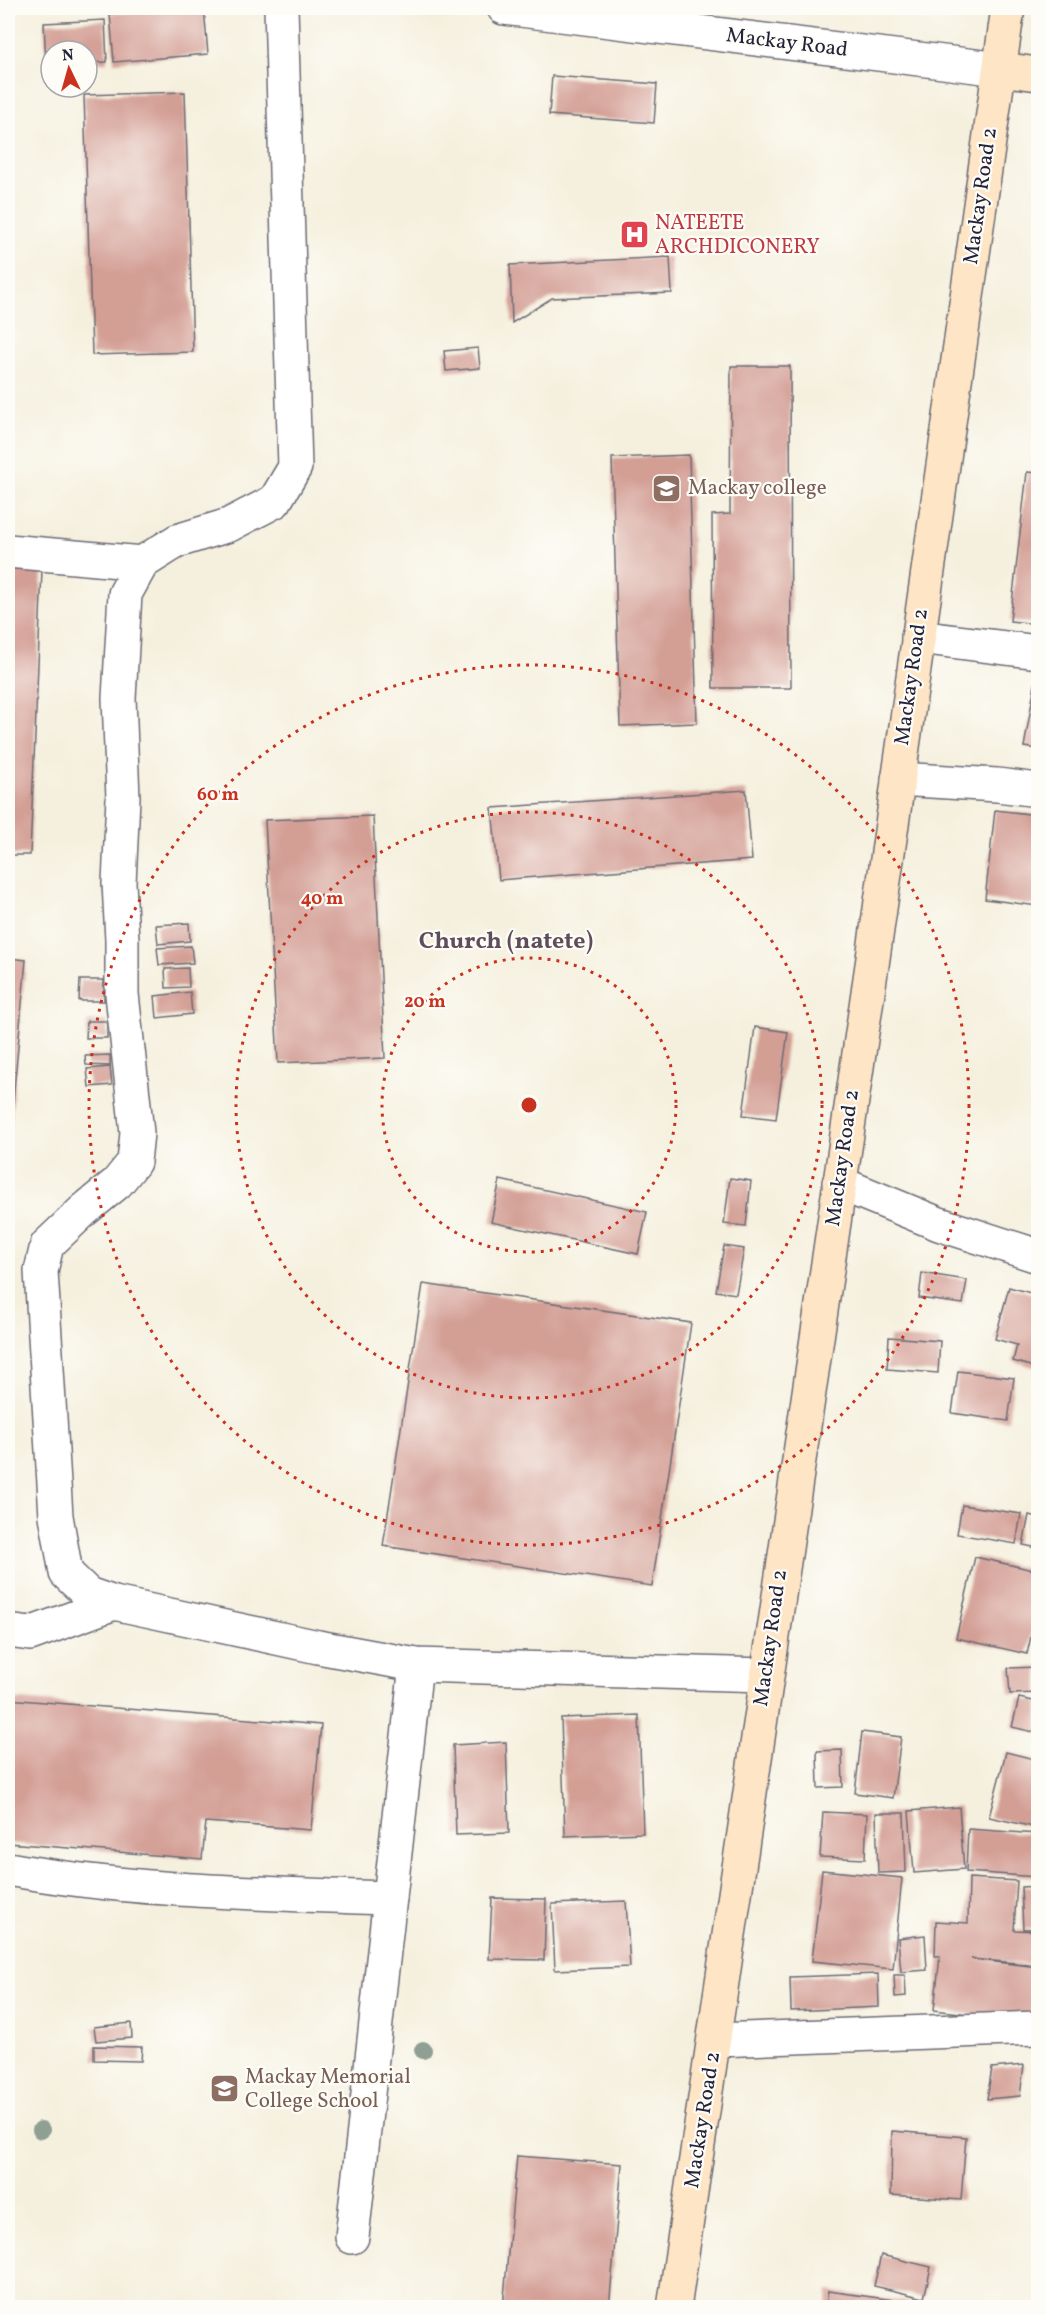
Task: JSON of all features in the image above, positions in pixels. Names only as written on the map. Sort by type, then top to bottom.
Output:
[{"type":"street","points":[[281,8],[294,467],[275,501],[229,525],[177,541],[142,563],[124,594],[119,698],[123,798],[119,883],[122,994],[137,1133],[134,1162],[117,1183],[47,1245],[41,1271],[56,1516],[66,1573],[88,1594],[114,1602],[318,1647],[416,1665],[766,1675]]},
{"type":"street","name":"Mackay Road","points":[[504,8],[1000,69]]},
{"type":"street","name":"Mackay Road 2","points":[[674,2307],[715,2040],[1008,8]]},
{"type":"street","points":[[1000,69],[1038,74]]},
{"type":"street","points":[[8,551],[142,563]]},
{"type":"street","points":[[918,637],[1038,652]]},
{"type":"street","points":[[898,779],[1038,790]]},
{"type":"street","points":[[839,1183],[939,1224],[1038,1256]]},
{"type":"street","points":[[8,1631],[30,1634],[114,1602]]},
{"type":"street","points":[[352,2237],[416,1665]]},
{"type":"street","points":[[8,1869],[67,1879],[197,1892],[390,1898]]},
{"type":"street","points":[[715,2040],[1038,2028]]},
{"type":"building","points":[[204,8],[208,54],[114,62],[110,14]]},
{"type":"building","points":[[105,20],[107,62],[99,62],[99,39],[45,39],[44,23]]},
{"type":"building","points":[[552,76],[657,84],[654,123],[549,115]]},
{"type":"building","points":[[185,92],[193,352],[92,355],[84,99],[99,99],[99,95]]},
{"type":"building","points":[[670,257],[672,293],[552,298],[512,323],[510,265]]},
{"type":"building","points":[[478,348],[480,368],[446,371],[444,351]]},
{"type":"building","points":[[731,366],[790,366],[791,688],[713,688],[712,515],[730,514]]},
{"type":"building","points":[[689,455],[697,723],[620,726],[612,458]]},
{"type":"building","points":[[1027,472],[1038,473],[1038,624],[1010,621]]},
{"type":"building","points":[[8,568],[42,570],[30,855],[8,855]]},
{"type":"building","points":[[1038,673],[1038,749],[1024,747]]},
{"type":"building","points":[[746,790],[752,860],[499,880],[492,808]]},
{"type":"building","points":[[995,810],[1038,815],[1038,906],[985,899]]},
{"type":"building","points":[[373,816],[385,1058],[278,1063],[265,820]]},
{"type":"building","points":[[189,923],[190,941],[158,944],[156,925]]},
{"type":"building","points":[[191,946],[193,963],[159,965],[157,948]]},
{"type":"building","points":[[8,958],[26,960],[9,1145],[8,1145]]},
{"type":"building","points":[[188,968],[189,987],[166,988],[165,969]]},
{"type":"building","points":[[80,980],[104,980],[104,1001],[79,1001]]},
{"type":"building","points":[[190,992],[192,1014],[157,1018],[155,996]]},
{"type":"building","points":[[87,1021],[107,1021],[107,1038],[86,1038]]},
{"type":"building","points":[[755,1027],[788,1032],[776,1119],[743,1115]]},
{"type":"building","points":[[110,1055],[110,1066],[86,1065],[85,1056]]},
{"type":"building","points":[[110,1067],[112,1085],[89,1087],[87,1069]]},
{"type":"building","points":[[730,1178],[751,1181],[746,1226],[724,1224]]},
{"type":"building","points":[[500,1180],[647,1212],[638,1254],[491,1222]]},
{"type":"building","points":[[724,1246],[744,1249],[736,1294],[716,1291]]},
{"type":"building","points":[[922,1273],[967,1280],[963,1304],[919,1298]]},
{"type":"building","points":[[423,1284],[691,1323],[652,1586],[383,1546]]},
{"type":"building","points":[[1009,1287],[1038,1295],[1037,1368],[1013,1361],[1017,1345],[995,1339]]},
{"type":"building","points":[[889,1337],[940,1341],[938,1373],[887,1369]]},
{"type":"building","points":[[958,1371],[1014,1378],[1008,1421],[952,1413]]},
{"type":"building","points":[[962,1505],[1021,1514],[1016,1544],[957,1534]]},
{"type":"building","points":[[1029,1515],[1038,1517],[1038,1548],[1023,1545]]},
{"type":"building","points":[[975,1557],[1038,1571],[1038,1605],[1027,1654],[956,1638]]},
{"type":"building","points":[[1038,1667],[1038,1693],[1010,1694],[1008,1668]]},
{"type":"building","points":[[1019,1698],[1038,1702],[1038,1733],[1012,1727]]},
{"type":"building","points":[[8,1699],[321,1725],[311,1830],[206,1822],[202,1859],[8,1843]]},
{"type":"building","points":[[639,1715],[643,1833],[565,1836],[561,1718]]},
{"type":"building","points":[[862,1732],[901,1737],[893,1798],[855,1793]]},
{"type":"building","points":[[506,1742],[509,1833],[456,1835],[453,1745]]},
{"type":"building","points":[[842,1750],[843,1787],[818,1788],[817,1751]]},
{"type":"building","points":[[1006,1752],[1038,1760],[1038,1828],[989,1817]]},
{"type":"building","points":[[959,1807],[964,1869],[914,1873],[909,1811]]},
{"type":"building","points":[[823,1812],[867,1814],[865,1859],[820,1857]]},
{"type":"building","points":[[876,1813],[904,1813],[906,1872],[878,1873]]},
{"type":"building","points":[[968,1829],[1038,1834],[1038,1877],[966,1872]]},
{"type":"building","points":[[822,1870],[902,1878],[893,1969],[812,1961]]},
{"type":"building","points":[[969,1878],[1017,1881],[1014,1930],[1038,1931],[1038,1965],[971,1959],[1038,1967],[1038,2022],[934,2010],[940,1956],[935,1956],[936,1921],[968,1923]]},
{"type":"building","points":[[1038,1886],[1038,1929],[1023,1929],[1021,1887]]},
{"type":"building","points":[[492,1898],[546,1899],[544,1960],[489,1959]]},
{"type":"building","points":[[626,1901],[630,1967],[555,1970],[552,1904]]},
{"type":"building","points":[[925,1935],[927,1970],[901,1972],[898,1938]]},
{"type":"building","points":[[878,1974],[879,2007],[791,2011],[790,1977]]},
{"type":"building","points":[[894,1975],[905,1975],[906,1996],[895,1997]]},
{"type":"building","points":[[131,2023],[132,2038],[96,2041],[94,2027]]},
{"type":"building","points":[[94,2046],[142,2047],[141,2061],[94,2060]]},
{"type":"building","points":[[1024,2065],[1020,2096],[987,2099],[992,2068]]},
{"type":"building","points":[[892,2131],[966,2137],[961,2200],[891,2195]]},
{"type":"building","points":[[517,2156],[622,2164],[609,2308],[503,2308]]},
{"type":"building","points":[[881,2255],[931,2267],[924,2298],[874,2286]]},
{"type":"building","points":[[828,2291],[908,2302],[907,2308],[826,2308]]},
{"type":"place","name":"NATEETE ARCHDICONERY","points":[[634,235]]},
{"type":"place","name":"Mackay college","points":[[667,488]]},
{"type":"place","name":"Mackay Memorial College School","points":[[224,2089]]},
{"type":"district","name":"Church (natete)","points":[[506,942]]}]
